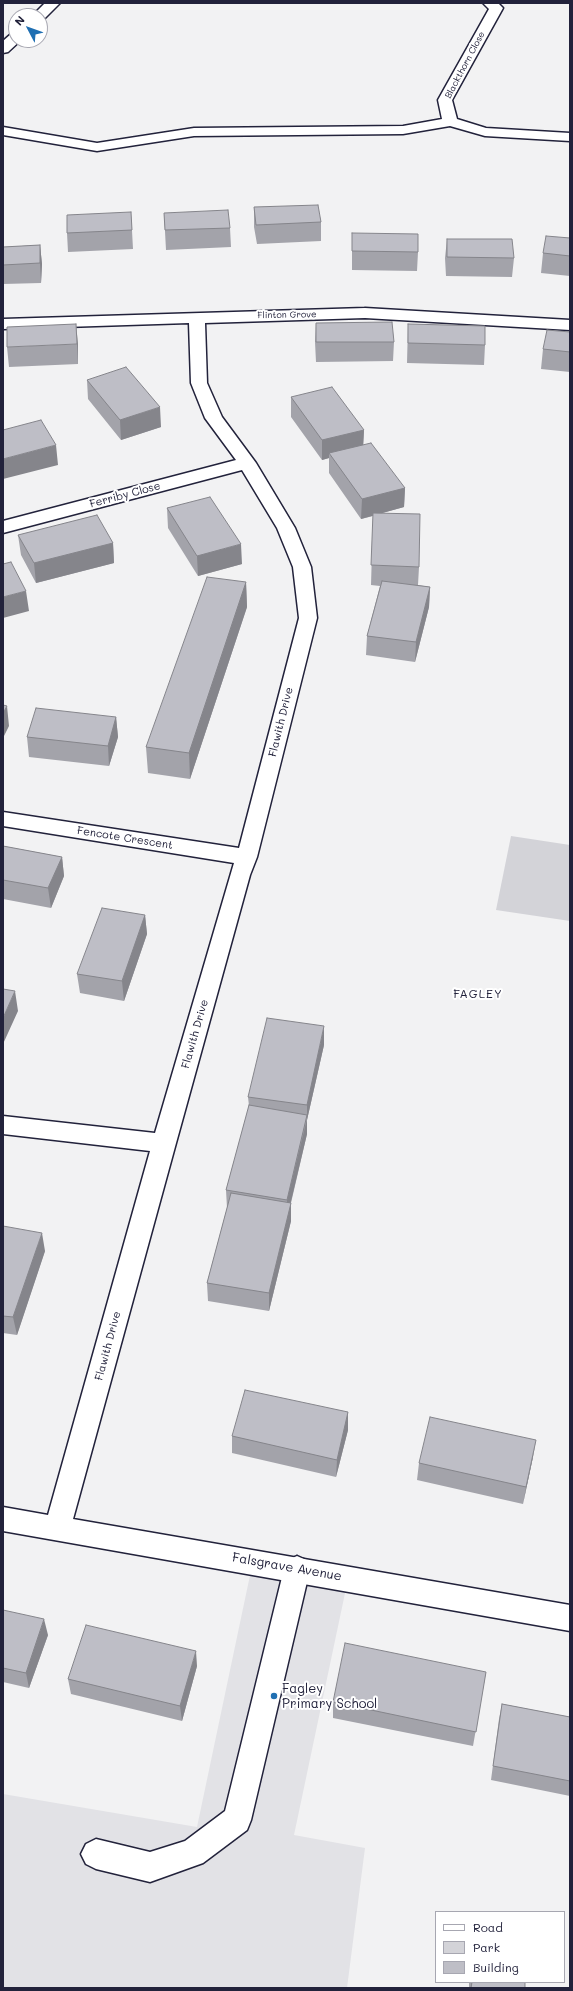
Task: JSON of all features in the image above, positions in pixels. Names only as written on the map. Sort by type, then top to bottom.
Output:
[{"type":"street","name":"Blackthorn Close","points":[[450,122],[445,100],[493,6]]},
{"type":"street","points":[[3,130],[97,147],[194,132],[403,130],[450,122],[485,132],[570,137]]},
{"type":"street","name":"Flinton Grove","points":[[3,324],[366,313],[570,325]]},
{"type":"street","name":"Flawith Drive","points":[[58,1527],[164,1142],[240,874],[247,857],[308,618],[302,567],[286,528],[247,464],[214,418],[199,383],[197,317]]},
{"type":"street","name":"Ferriby Close","points":[[3,527],[247,464]]},
{"type":"street","name":"Fencote Crescent","points":[[3,819],[247,857]]},
{"type":"street","points":[[3,1125],[164,1142]]},
{"type":"street","name":"Falsgrave Avenue","points":[[3,1518],[570,1618]]},
{"type":"street","points":[[96,1854],[150,1867],[193,1853],[237,1820],[297,1569]]},
{"type":"shaded area","name":"Fagley Primary School","points":[[253,1561],[348,1579],[294,1835],[365,1848],[347,1988],[3,1988],[3,1794],[197,1827]]},
{"type":"green space","points":[[511,836],[570,845],[570,921],[496,910]]},
{"type":"building","points":[[318,205],[321,222],[256,225],[254,207]]},
{"type":"building","points":[[228,210],[230,228],[165,230],[164,213]]},
{"type":"building","points":[[131,212],[132,230],[67,233],[67,215]]},
{"type":"building","points":[[352,233],[418,234],[418,252],[352,251]]},
{"type":"building","points":[[546,236],[570,238],[570,256],[543,253]]},
{"type":"building","points":[[447,239],[512,239],[514,258],[447,257]]},
{"type":"building","points":[[40,245],[40,263],[3,265],[3,247]]},
{"type":"building","points":[[392,322],[394,342],[316,342],[316,323]]},
{"type":"building","points":[[76,324],[77,344],[7,347],[7,327]]},
{"type":"building","points":[[408,324],[485,326],[485,345],[408,343]]},
{"type":"building","points":[[547,330],[570,332],[570,352],[543,349]]},
{"type":"building","points":[[126,367],[160,407],[120,420],[87,380]]},
{"type":"building","points":[[332,387],[364,430],[322,440],[291,397]]},
{"type":"building","points":[[41,420],[56,445],[3,459],[3,430]]},
{"type":"building","points":[[371,443],[405,488],[362,499],[329,453]]},
{"type":"building","points":[[210,497],[241,544],[197,556],[167,508]]},
{"type":"building","points":[[373,513],[420,514],[419,567],[371,565]]},
{"type":"building","points":[[97,515],[113,543],[34,563],[18,535]]},
{"type":"building","points":[[11,562],[26,591],[3,597],[3,564]]},
{"type":"building","points":[[207,577],[246,582],[189,753],[146,747]]},
{"type":"building","points":[[382,581],[430,587],[416,642],[367,636]]},
{"type":"building","points":[[3,705],[7,706],[3,713]]},
{"type":"building","points":[[36,708],[116,717],[108,746],[27,737]]},
{"type":"building","points":[[3,846],[62,857],[48,888],[3,880]]},
{"type":"building","points":[[102,908],[145,915],[122,981],[77,974]]},
{"type":"building","points":[[3,989],[15,991],[3,1018]]},
{"type":"building","points":[[267,1018],[324,1026],[307,1105],[248,1097]]},
{"type":"building","points":[[249,1105],[307,1115],[287,1200],[226,1190]]},
{"type":"building","points":[[231,1193],[291,1203],[269,1293],[207,1283]]},
{"type":"building","points":[[3,1226],[42,1233],[13,1317],[3,1316]]},
{"type":"building","points":[[245,1390],[348,1412],[337,1460],[232,1436]]},
{"type":"building","points":[[430,1417],[536,1440],[526,1487],[419,1463]]},
{"type":"building","points":[[3,1610],[44,1619],[26,1673],[3,1668]]},
{"type":"building","points":[[86,1625],[196,1651],[180,1706],[68,1679]]},
{"type":"building","points":[[345,1643],[486,1672],[476,1732],[333,1702]]},
{"type":"building","points":[[502,1704],[570,1717],[570,1781],[493,1766]]},
{"type":"building","points":[[472,1983],[525,1983],[525,1988],[471,1988]]},
{"type":"place","name":"Fagley Primary School","points":[[274,1696]]},
{"type":"district","name":"FAGLEY","points":[[478,994]]}]
